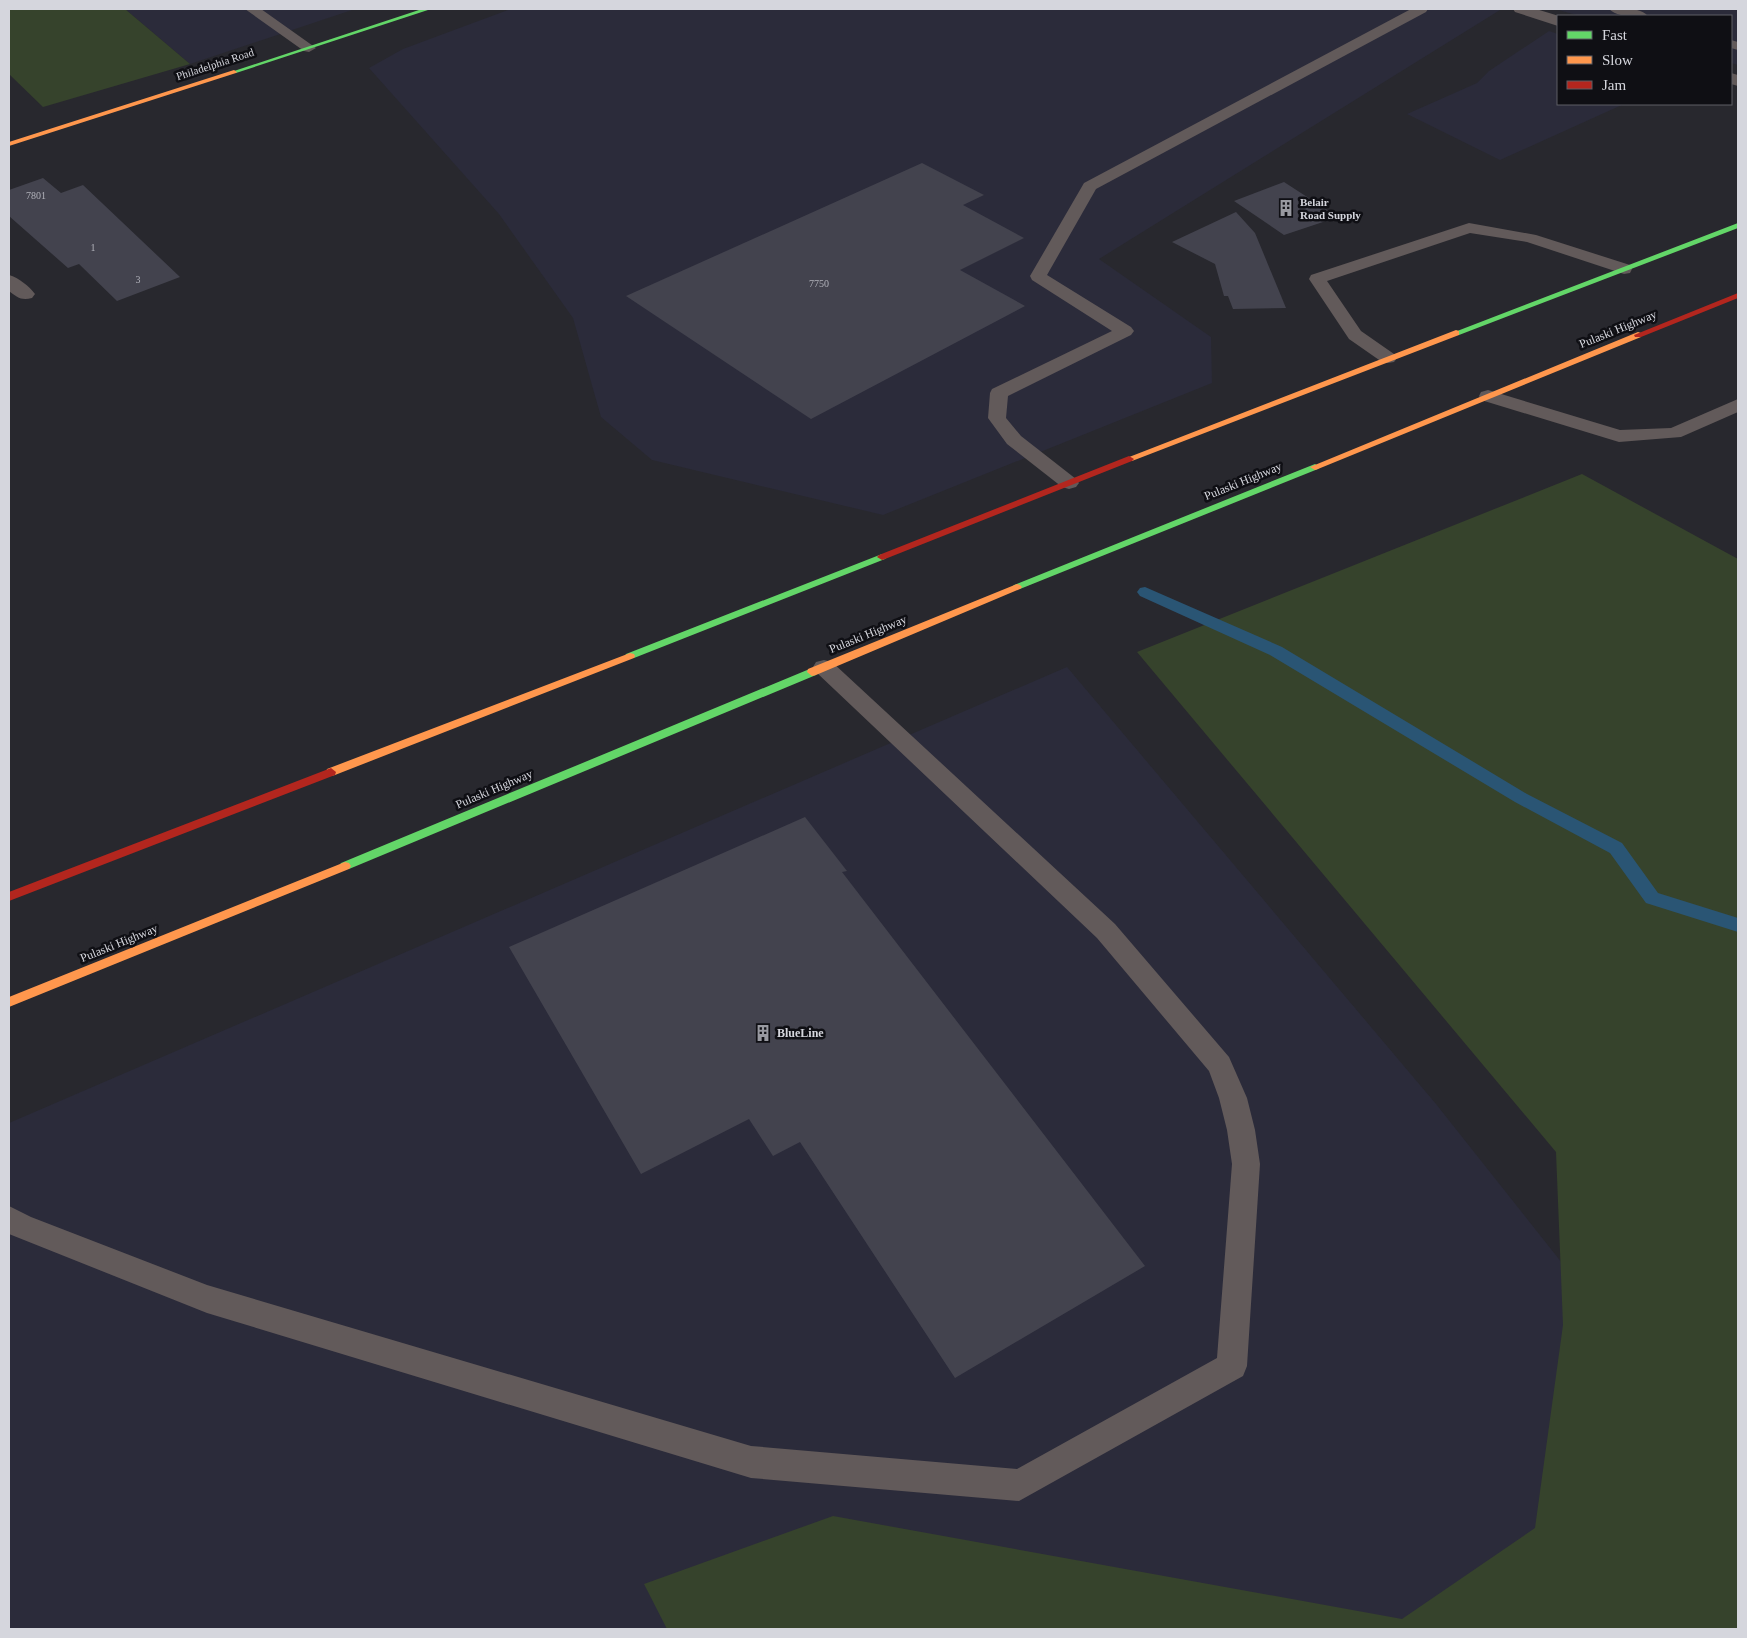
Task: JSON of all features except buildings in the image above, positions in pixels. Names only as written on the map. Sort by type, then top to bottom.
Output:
[{"type":"main road","name":"Philadelphia Road","points":[[9,144],[428,9]]},
{"type":"main road","points":[[9,897],[746,611],[1388,358],[1738,225]]},
{"type":"main road","name":"Pulaski Highway","points":[[9,1002],[383,850],[824,667],[1738,295]]},
{"type":"street","points":[[1528,10],[1557,21]]},
{"type":"street","points":[[9,281],[25,294]]},
{"type":"lane","points":[[252,9],[310,48]]},
{"type":"lane","points":[[1069,483],[1014,440],[997,418],[999,393],[1125,331],[1038,276],[1090,186],[1421,9]]},
{"type":"lane","points":[[1616,9],[1637,15]]},
{"type":"lane","points":[[1388,358],[1355,334],[1317,279],[1469,228],[1530,238],[1624,269]]},
{"type":"lane","points":[[1488,396],[1587,428],[1619,436],[1674,433],[1738,405]]},
{"type":"lane","points":[[9,1219],[21,1226],[207,1300],[751,1462],[1019,1485],[1232,1366],[1246,1164],[1241,1130],[1233,1098],[1220,1065],[1106,931],[824,667]]},
{"type":"shaded area","points":[[125,9],[355,9],[190,64]]},
{"type":"shaded area","points":[[511,9],[1500,10],[1099,259],[1211,337],[1212,383],[883,515],[652,460],[601,417],[573,318],[499,214],[369,68],[403,49]]},
{"type":"shaded area","points":[[1555,9],[1738,9],[1738,65],[1732,63],[1732,15],[1576,15]]},
{"type":"shaded area","points":[[1549,31],[1557,34],[1557,105],[1622,105],[1500,160],[1407,114],[1477,83],[1489,71]]},
{"type":"shaded area","points":[[1067,667],[1436,1104],[1738,1485],[1738,1629],[9,1629],[9,1123]]},
{"type":"green space","points":[[9,9],[125,9],[190,64],[43,107],[9,74]]},
{"type":"green space","points":[[1582,474],[1738,559],[1738,1629],[667,1629],[644,1584],[833,1516],[1402,1619],[1535,1528],[1563,1325],[1556,1152],[1137,652]]},
{"type":"waterway","points":[[1145,592],[1276,651],[1521,798],[1616,848],[1652,898],[1738,925]]},
{"type":"traffic: fast","points":[[234,72],[428,9]]},
{"type":"traffic: fast","points":[[1456,333],[1738,225]]},
{"type":"traffic: fast","points":[[1017,587],[1315,467]]},
{"type":"traffic: fast","points":[[630,656],[882,557]]},
{"type":"traffic: fast","points":[[345,866],[812,672]]},
{"type":"traffic: slow","points":[[9,144],[234,72]]},
{"type":"traffic: slow","points":[[1129,459],[1456,333]]},
{"type":"traffic: slow","points":[[1315,467],[1638,335]]},
{"type":"traffic: slow","points":[[812,672],[1017,587]]},
{"type":"traffic: slow","points":[[331,772],[630,656]]},
{"type":"traffic: slow","points":[[9,1002],[345,866]]},
{"type":"traffic: jam","points":[[1638,335],[1738,295]]},
{"type":"traffic: jam","points":[[882,557],[1129,459]]},
{"type":"traffic: jam","points":[[9,897],[331,772]]},
{"type":"place","name":"Belair Road Supply","points":[[1286,208]]},
{"type":"place","name":"BlueLine","points":[[763,1033]]}]
